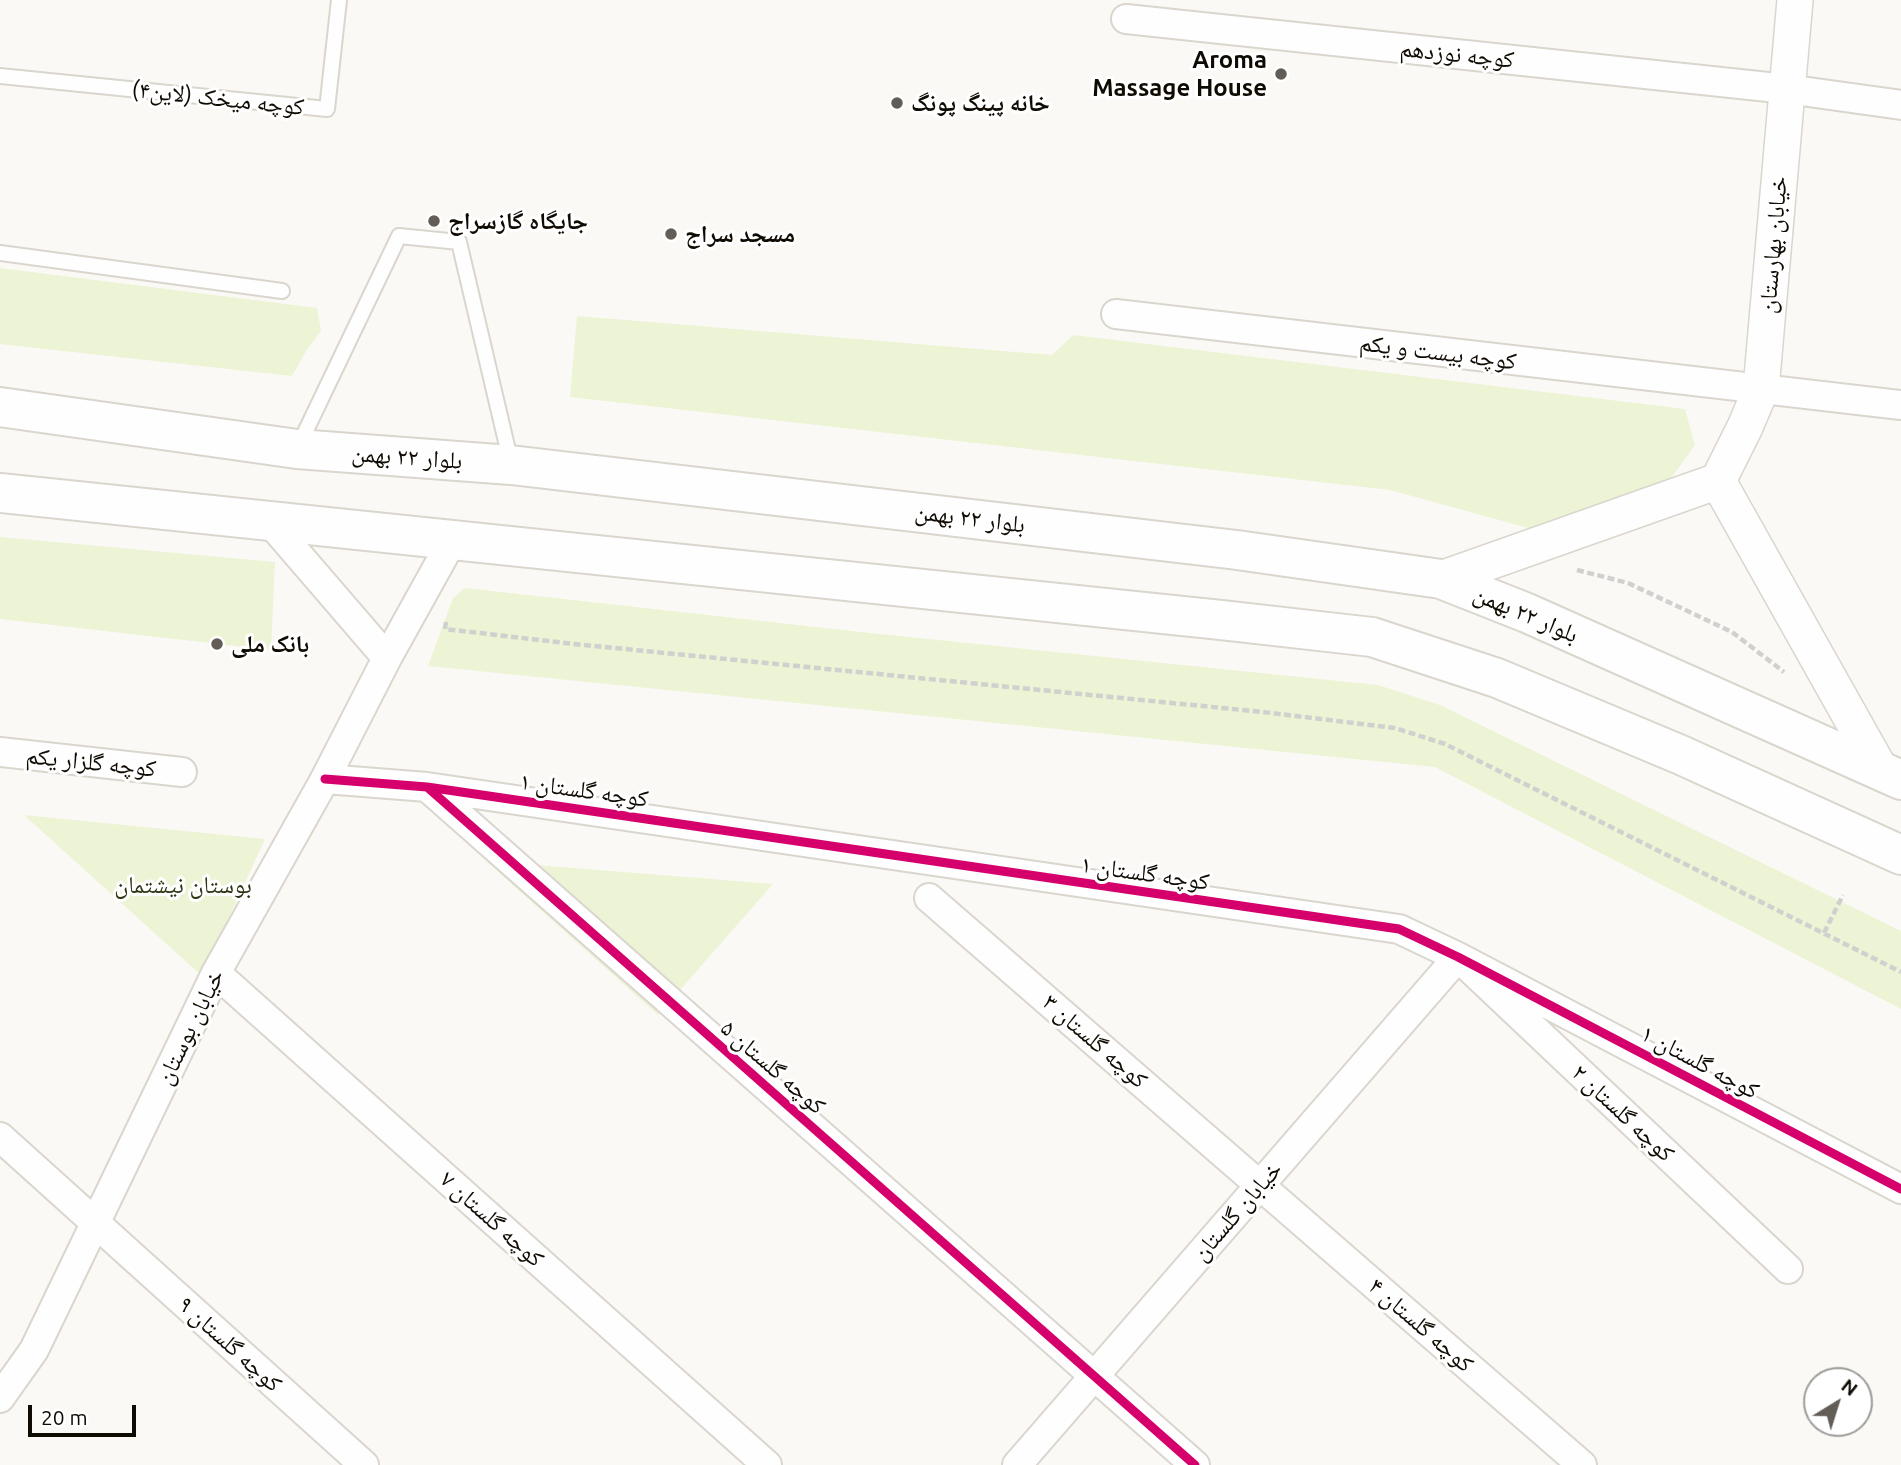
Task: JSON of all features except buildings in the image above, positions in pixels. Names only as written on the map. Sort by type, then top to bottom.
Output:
[{"type":"main road","name":"بلوار ۲۲ بهمن","points":[[0,407],[297,449],[511,465],[1223,548],[1441,579],[1527,613],[1891,775]]},
{"type":"main road","points":[[0,493],[1372,637],[1497,678],[1682,755],[1901,855]]},
{"type":"street","name":"خیابان بهارستان","points":[[1718,481],[1761,389],[1796,0]]},
{"type":"street","name":"کوچه نوزدهم","points":[[1126,19],[1787,89],[1901,105]]},
{"type":"street","name":"کوچه بیست و یکم","points":[[1116,314],[1901,405]]},
{"type":"street","points":[[1441,579],[1718,481],[1891,775]]},
{"type":"street","points":[[269,521],[387,658]]},
{"type":"street","name":"خیابان بوستان","points":[[4,1382],[34,1350],[216,972],[326,779],[387,658],[453,541]]},
{"type":"street","name":"کوچه گلزار یکم","points":[[0,752],[182,772]]},
{"type":"street","name":"کوچه گلستان ۱","points":[[326,779],[427,787],[1399,929],[1458,957],[1901,1189]]},
{"type":"street","name":"کوچه گلستان ۵","points":[[427,787],[1195,1465]]},
{"type":"street","name":"کوچه گلستان ۳","points":[[929,898],[1260,1185]]},
{"type":"street","name":"خیابان گلستان","points":[[1017,1465],[1458,957]]},
{"type":"street","name":"کوچه گلستان ۲","points":[[1458,957],[1788,1269]]},
{"type":"street","name":"کوچه گلستان ۷","points":[[216,972],[767,1465]]},
{"type":"street","name":"کوچه گلستان ۹","points":[[0,1137],[364,1465]]},
{"type":"street","name":"کوچه گلستان ۴","points":[[1260,1185],[1582,1465]]},
{"type":"lane","name":"کوچه میخک (لاین۴)","points":[[0,76],[327,109],[339,0]]},
{"type":"lane","points":[[297,449],[399,236],[459,242],[511,465]]},
{"type":"lane","points":[[0,253],[282,291]]},
{"type":"path","points":[[1570,569],[1628,583],[1732,632],[1779,670],[1789,674]]},
{"type":"path","points":[[445,629],[1263,712],[1395,728],[1445,744],[1901,972]]},
{"type":"path","points":[[1824,933],[1843,895]]},
{"type":"green space","points":[[0,268],[317,308],[321,331],[292,376],[0,344]]},
{"type":"green space","points":[[577,316],[1052,355],[1073,335],[1685,409],[1695,445],[1669,481],[1539,531],[1390,490],[570,397]]},
{"type":"green space","points":[[0,537],[275,562],[271,650],[0,619]]},
{"type":"green space","points":[[465,588],[1378,685],[1440,705],[1901,931],[1901,1009],[1435,767],[428,666],[453,598]]},
{"type":"green space","name":"بوستان نیشتمان","points":[[24,815],[265,839],[202,976]]},
{"type":"green space","points":[[486,861],[773,884],[658,1015]]},
{"type":"cycle path","points":[[325,779],[427,787],[1399,929],[1458,957],[1901,1189]]},
{"type":"cycle path","points":[[427,787],[1195,1465]]},
{"type":"place","name":"Aroma Massage House","points":[[1281,74]]},
{"type":"place","name":"خانه پینگ پونگ","points":[[897,103]]},
{"type":"place","name":"جایگاه گازسراج","points":[[434,221]]},
{"type":"place","name":"مسجد سراج","points":[[671,234]]},
{"type":"place","name":"بانک ملی","points":[[217,644]]}]
